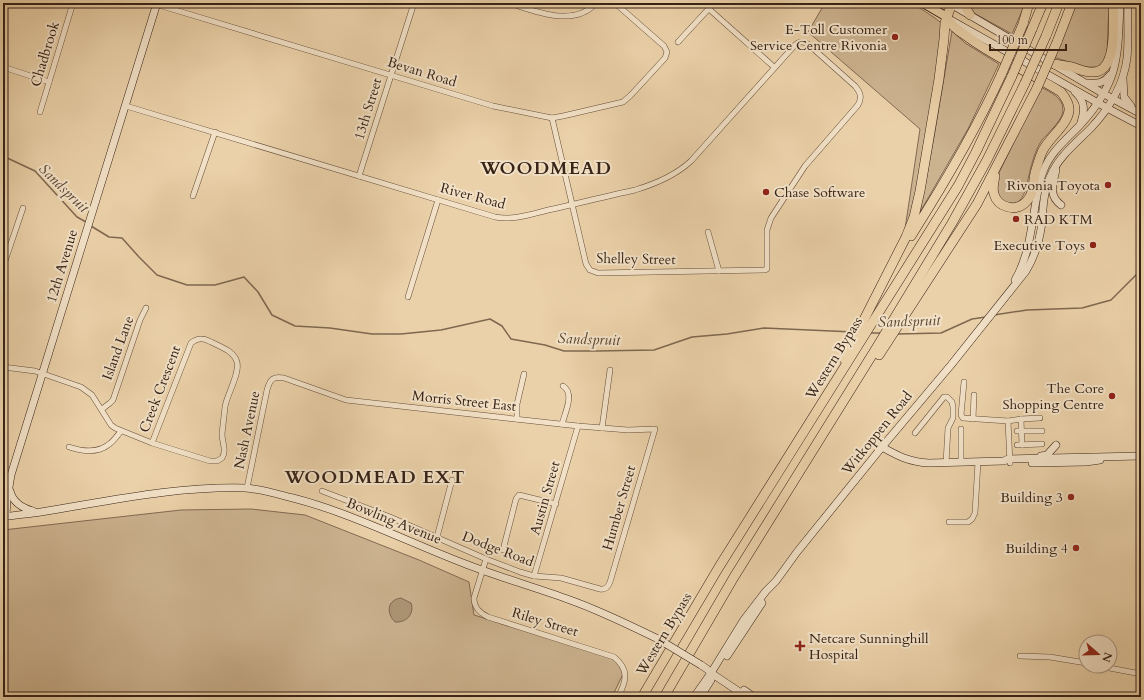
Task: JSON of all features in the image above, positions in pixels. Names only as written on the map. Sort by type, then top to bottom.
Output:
[{"type":"highway","points":[[874,310],[889,271],[910,228],[917,202],[939,79],[947,17],[951,3]]},
{"type":"highway","points":[[965,3],[970,15]]},
{"type":"highway","points":[[889,271],[965,146],[989,102],[1023,24],[1029,3]]},
{"type":"highway","name":"Western Bypass","points":[[642,697],[719,567],[810,422],[874,310],[958,186],[1012,76],[1043,3]]},
{"type":"highway","points":[[901,315],[987,160],[1025,83],[1059,3]]},
{"type":"highway","points":[[664,697],[734,577],[823,434],[845,408],[901,315],[977,204],[1037,88],[1072,3]]},
{"type":"highway","points":[[1054,64],[1092,72],[1099,72],[1105,68],[1112,52],[1113,3]]},
{"type":"highway","points":[[947,17],[955,28],[991,53],[1061,92],[1068,104],[1069,112],[1043,150],[1038,161],[1032,191],[1027,201],[1021,206],[1015,208],[1004,206],[1000,204],[994,195],[993,185],[999,163]]},
{"type":"main road","points":[[923,3],[1106,108],[1141,126]]},
{"type":"main road","points":[[951,3],[1104,94],[1141,114]]},
{"type":"main road","name":"Witkoppen Road","points":[[1005,298],[1022,268],[1025,259],[1031,235],[1039,184],[1046,164],[1098,103],[1104,94],[1114,71],[1118,45],[1120,3]]},
{"type":"main road","name":"Witkoppen Road","points":[[694,697],[743,622],[766,591],[770,588],[882,446],[980,330],[1026,271],[1033,258],[1042,223],[1046,188],[1050,175],[1058,162],[1096,122],[1112,98],[1123,77],[1127,56],[1128,3]]},
{"type":"main road","name":"12th Avenue","points":[[5,516],[8,487],[11,475],[126,106],[155,4]]},
{"type":"main road","points":[[1084,82],[1095,84],[1101,83],[1114,71]]},
{"type":"main road","points":[[1123,77],[1124,97],[1127,103],[1134,110]]},
{"type":"main road","points":[[1071,87],[1080,97],[1084,105],[1083,115],[1079,126]]},
{"type":"main road","points":[[1058,162],[1052,191],[1054,197],[1061,205]]},
{"type":"main road","points":[[1008,461],[1047,454],[1052,451],[1056,445]]},
{"type":"main road","points":[[882,446],[901,458],[920,463],[1008,461],[1086,462],[1113,457]]},
{"type":"main road","points":[[1023,459],[1106,456],[1140,457]]},
{"type":"main road","points":[[8,487],[12,498],[16,503],[22,508],[38,512]]},
{"type":"main road","name":"Bowling Avenue","points":[[5,516],[165,491],[247,488],[275,493],[340,513],[483,571],[569,599],[596,610],[658,639],[710,671]]},
{"type":"main road","points":[[710,671],[747,697]]},
{"type":"main road","points":[[710,671],[754,697]]},
{"type":"main road","name":"Witkoppen Road","points":[[700,697],[710,671]]},
{"type":"street","name":"Chadbrook","points":[[40,112],[74,3]]},
{"type":"street","name":"13th Street","points":[[360,176],[414,3]]},
{"type":"street","points":[[509,3],[540,13],[572,16],[583,13],[596,3]]},
{"type":"street","name":"Bevan Road","points":[[155,4],[492,106],[552,118],[623,102],[665,58],[667,52],[664,46],[615,3]]},
{"type":"street","points":[[678,42],[714,3]]},
{"type":"street","points":[[709,9],[774,67]]},
{"type":"street","name":"River Road","points":[[126,106],[495,217],[506,219],[644,187],[677,172],[692,161],[795,45],[799,42],[805,42],[858,90],[861,98],[858,105],[805,166],[771,218],[767,230],[767,269]]},
{"type":"street","points":[[3,67],[49,82]]},
{"type":"street","name":"Shelley Street","points":[[552,118],[571,205],[586,264],[590,270],[598,273],[767,269]]},
{"type":"street","points":[[193,196],[215,132]]},
{"type":"street","points":[[408,297],[438,200]]},
{"type":"street","points":[[3,267],[23,208]]},
{"type":"street","points":[[708,232],[719,270]]},
{"type":"street","name":"Island Lane","points":[[101,408],[113,397],[140,320],[146,308]]},
{"type":"street","name":"Creek Crescent","points":[[197,339],[205,339],[231,352],[236,359],[237,366],[225,409],[222,435],[224,453],[220,460],[215,462],[210,461],[152,443],[191,343],[197,339]]},
{"type":"street","points":[[3,367],[35,371],[82,387],[92,395],[111,425],[121,431],[152,443]]},
{"type":"street","points":[[602,428],[610,370]]},
{"type":"street","points":[[517,418],[517,404],[524,374]]},
{"type":"street","name":"Morris Street East","points":[[274,378],[284,378],[346,400],[578,426],[628,430],[655,429]]},
{"type":"street","name":"Nash Avenue","points":[[247,488],[267,390],[269,383],[274,378]]},
{"type":"street","points":[[964,382],[962,417],[964,419],[1008,421],[1040,418]]},
{"type":"street","points":[[562,424],[569,397],[567,386]]},
{"type":"street","points":[[973,419],[974,395]]},
{"type":"street","points":[[915,433],[944,397],[948,397],[953,404],[953,418],[948,428],[946,463]]},
{"type":"street","points":[[1021,419],[1019,431],[1020,445],[1042,444]]},
{"type":"street","points":[[1008,421],[1008,461]]},
{"type":"street","name":"Austin Street","points":[[534,576],[578,426]]},
{"type":"street","name":"Humber Street","points":[[602,589],[606,588],[610,582],[655,429]]},
{"type":"street","points":[[961,429],[961,462]]},
{"type":"street","points":[[68,447],[89,452],[100,449],[108,445],[121,431]]},
{"type":"street","points":[[1019,431],[1042,431]]},
{"type":"street","points":[[949,522],[965,523],[970,521],[974,516],[978,462]]},
{"type":"street","points":[[437,538],[452,480]]},
{"type":"street","name":"Dodge Road","points":[[322,491],[390,517],[486,559],[534,576],[561,578],[602,589]]},
{"type":"street","points":[[504,550],[516,499],[519,495],[556,504]]},
{"type":"street","name":"Riley Street","points":[[486,559],[474,598],[475,604],[479,611],[488,617],[614,657],[620,663],[625,674],[624,683],[618,697]]},
{"type":"street","points":[[1020,656],[1050,656],[1078,661]]},
{"type":"street","points":[[1118,670],[1141,674]]},
{"type":"street","points":[[1139,697],[1141,685]]},
{"type":"shaded area","points":[[825,3],[912,3],[935,18],[943,27],[921,170],[909,222],[905,229],[920,129],[808,32]]},
{"type":"shaded area","points":[[970,3],[1024,3],[1012,34],[972,12]]},
{"type":"shaded area","points":[[1075,3],[1109,3],[1107,53],[1102,64],[1097,67],[1085,67],[1053,57]]},
{"type":"shaded area","points":[[952,31],[965,43],[999,64],[968,129],[920,212],[934,137]]},
{"type":"shaded area","points":[[1041,87],[1052,93],[1061,102],[1063,110],[1061,118],[1037,148],[1023,196],[1017,202],[1007,203],[999,200],[996,179]]},
{"type":"shaded area","points":[[251,509],[305,515],[419,560],[469,582],[474,615],[616,659],[623,674],[612,697],[3,697],[3,530],[181,510]]},
{"type":"shaded area","points":[[401,598],[411,603],[412,611],[409,617],[403,621],[395,622],[390,615],[389,607],[393,601]]},
{"type":"waterway","name":"Sandspruit","points":[[3,156],[35,171],[77,217],[86,222]]},
{"type":"waterway","name":"Sandspruit","points":[[91,226],[109,237],[122,238],[157,275],[187,285],[215,285],[244,277],[258,292],[272,315],[295,326],[330,328],[372,334],[401,334],[441,330],[490,319],[502,326],[511,339],[545,345],[564,351],[654,350],[692,337],[727,334],[764,328],[854,332]]},
{"type":"waterway","name":"Sandspruit","points":[[994,315],[1027,310],[1082,308],[1111,300],[1141,270]]},
{"type":"waterway","name":"Sandspruit","points":[[897,334],[941,333],[972,319],[986,317]]},
{"type":"waterway","name":"Sandspruit","points":[[869,333],[882,333]]},
{"type":"place","name":"E-Toll Customer Service Centre Rivonia","points":[[895,37]]},
{"type":"place","name":"Rivonia Toyota","points":[[1108,185]]},
{"type":"place","name":"Chase Software","points":[[766,192]]},
{"type":"place","name":"RAD KTM","points":[[1016,219]]},
{"type":"place","name":"Executive Toys","points":[[1093,245]]},
{"type":"place","name":"The Core Shopping Centre","points":[[1112,396]]},
{"type":"place","name":"Building 3","points":[[1071,497]]},
{"type":"place","name":"Building 4","points":[[1076,548]]},
{"type":"place","name":"Netcare Sunninghill Hospital","points":[[800,646]]},
{"type":"district","name":"WOODMEAD","points":[[546,168]]},
{"type":"district","name":"WOODMEAD EXT","points":[[375,477]]}]
